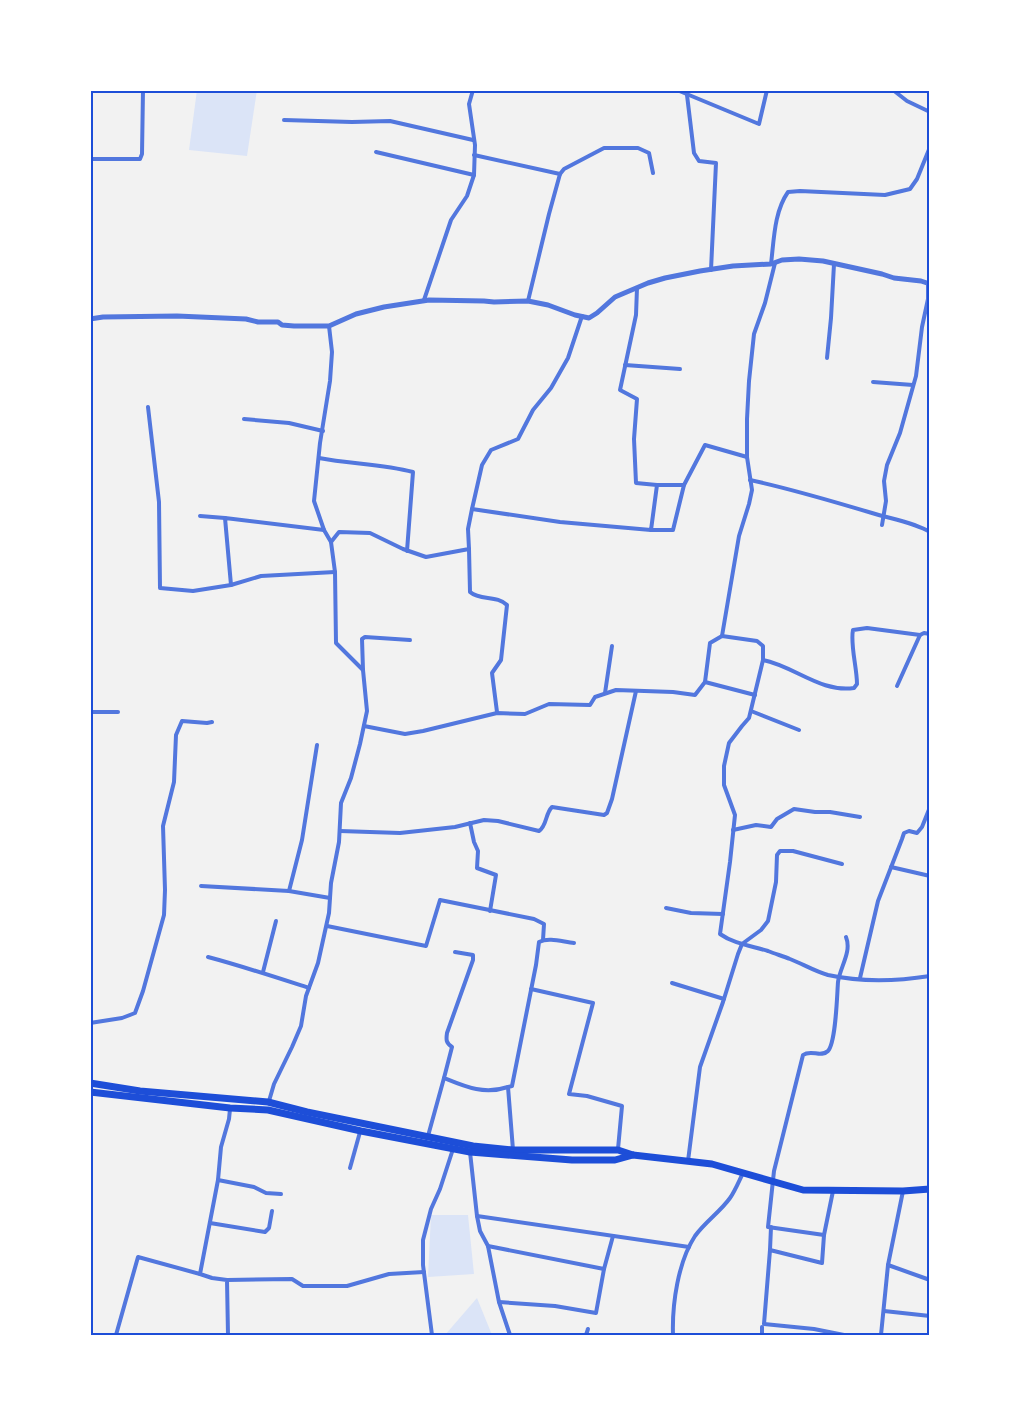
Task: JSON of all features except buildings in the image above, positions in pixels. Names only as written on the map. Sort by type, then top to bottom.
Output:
[{"type":"main road","points":[[90,1083],[159,1094],[268,1102],[472,1146],[513,1150],[618,1150],[633,1155],[712,1164],[803,1190],[930,1190]]},
{"type":"main road","points":[[90,1092],[267,1110],[470,1152],[576,1160],[615,1160],[633,1155]]},
{"type":"main road","points":[[576,1150],[576,1160]]},
{"type":"street","points":[[90,159],[140,159],[143,90]]},
{"type":"street","points":[[423,301],[451,220],[467,196],[474,176],[469,104],[473,90]]},
{"type":"street","points":[[677,90],[759,124],[767,90]]},
{"type":"street","points":[[893,90],[907,101],[930,112]]},
{"type":"street","points":[[687,94],[694,153],[699,161],[717,163],[711,270]]},
{"type":"street","points":[[284,120],[390,122],[473,140]]},
{"type":"street","points":[[722,636],[739,536],[752,490],[747,458],[749,381],[754,334],[765,303],[773,263],[774,234],[783,200],[788,192],[885,195],[910,189],[917,179],[930,147]]},
{"type":"street","points":[[528,301],[549,214],[560,174],[564,169],[604,148],[638,148],[649,153],[652,173]]},
{"type":"street","points":[[376,152],[474,176]]},
{"type":"street","points":[[474,155],[560,174]]},
{"type":"street","points":[[90,319],[177,316],[246,319],[294,326],[329,326],[357,314],[423,301],[528,301],[548,304],[589,318],[615,297],[665,278],[733,266],[799,259],[823,261],[894,278],[929,283],[913,386],[900,433],[887,465],[884,481],[886,501],[882,525]]},
{"type":"street","points":[[827,358],[834,264]]},
{"type":"street","points":[[638,288],[636,315],[620,390],[637,399],[634,439],[636,483],[684,485]]},
{"type":"street","points":[[497,713],[492,673],[501,660],[507,606],[501,600],[474,596],[470,592],[468,530],[472,509],[486,457],[491,450],[518,439],[533,410],[551,388],[568,358],[582,316]]},
{"type":"street","points":[[329,326],[332,352],[330,381],[314,501],[324,530],[332,542],[336,643],[363,670]]},
{"type":"street","points":[[625,365],[680,369]]},
{"type":"street","points":[[873,382],[913,386]]},
{"type":"street","points":[[148,407],[159,502],[160,588],[193,591],[231,585],[261,576],[334,572]]},
{"type":"street","points":[[244,419],[289,423],[322,431]]},
{"type":"street","points":[[472,509],[560,522],[669,531],[673,530],[684,485],[705,445],[747,458]]},
{"type":"street","points":[[319,458],[413,472],[407,551]]},
{"type":"street","points":[[750,480],[787,488],[884,516],[930,532]]},
{"type":"street","points":[[651,530],[657,485]]},
{"type":"street","points":[[200,516],[324,530]]},
{"type":"street","points":[[225,518],[231,585]]},
{"type":"street","points":[[332,542],[339,532],[370,533],[407,551],[426,557],[469,549]]},
{"type":"street","points":[[763,660],[823,684],[854,688],[857,684],[857,677],[853,630],[867,628],[920,635],[930,634]]},
{"type":"street","points":[[897,686],[920,635]]},
{"type":"street","points":[[364,726],[405,734],[497,713],[525,714],[549,704],[590,705],[595,697],[616,690],[695,695],[705,682],[710,643],[722,636],[757,641],[763,646],[763,660],[751,711],[749,718],[729,743],[724,766],[724,785],[735,815],[720,934],[742,944],[791,959],[828,975],[885,980],[930,976]]},
{"type":"street","points":[[268,1102],[301,1026],[306,996],[318,963],[329,913],[331,883],[339,842],[341,803],[351,778],[367,711],[362,639],[364,637],[410,640]]},
{"type":"street","points":[[604,693],[612,646]]},
{"type":"street","points":[[705,682],[755,695]]},
{"type":"street","points":[[340,831],[400,833],[455,827],[484,820],[539,831],[544,826],[548,811],[552,807],[604,815],[607,813],[615,788],[636,691]]},
{"type":"street","points":[[751,711],[799,730]]},
{"type":"street","points":[[90,712],[118,712]]},
{"type":"street","points":[[90,1023],[122,1018],[135,1013],[164,915],[163,826],[174,782],[176,735],[182,721],[212,722]]},
{"type":"street","points":[[289,891],[302,840],[317,745]]},
{"type":"street","points":[[860,978],[878,901],[904,833],[909,831],[917,833],[930,807]]},
{"type":"street","points":[[733,830],[756,825],[771,827],[777,819],[794,809],[860,817]]},
{"type":"street","points":[[471,823],[478,851],[477,868],[496,875],[490,911]]},
{"type":"street","points":[[688,1162],[700,1067],[742,944],[761,930],[768,921],[776,882],[777,855],[780,851],[793,851],[842,864]]},
{"type":"street","points":[[891,867],[930,876]]},
{"type":"street","points":[[201,886],[289,891],[330,898]]},
{"type":"street","points":[[326,926],[426,946],[440,900],[534,919],[544,924],[543,940]]},
{"type":"street","points":[[666,908],[723,914]]},
{"type":"street","points":[[263,972],[276,921]]},
{"type":"street","points":[[824,1235],[768,1227],[774,1171],[802,1055],[810,1052],[822,1054],[830,1047],[834,1031],[839,976],[849,944],[846,937]]},
{"type":"street","points":[[444,1078],[482,1090],[496,1091],[512,1086],[539,942],[543,940],[574,943]]},
{"type":"street","points":[[428,1136],[452,1047],[446,1040],[447,1033],[473,960],[473,955],[455,952]]},
{"type":"street","points":[[208,957],[309,988]]},
{"type":"street","points":[[672,983],[724,999]]},
{"type":"street","points":[[531,989],[593,1004],[569,1094],[587,1096],[622,1106],[618,1150]]},
{"type":"street","points":[[508,1087],[513,1150]]},
{"type":"street","points":[[200,1274],[218,1180],[221,1147],[230,1108]]},
{"type":"street","points":[[350,1168],[361,1131]]},
{"type":"street","points":[[432,1335],[424,1272],[423,1240],[431,1209],[440,1190],[453,1149]]},
{"type":"street","points":[[470,1152],[480,1231],[488,1246],[510,1335]]},
{"type":"street","points":[[673,1335],[672,1317],[678,1281],[689,1247],[702,1227],[729,1198],[743,1173]]},
{"type":"street","points":[[218,1180],[254,1187],[266,1193],[281,1194]]},
{"type":"street","points":[[770,1250],[822,1263],[824,1235],[833,1191]]},
{"type":"street","points":[[881,1335],[888,1265],[903,1191]]},
{"type":"street","points":[[210,1223],[265,1232],[269,1228],[272,1211]]},
{"type":"street","points":[[477,1216],[689,1247]]},
{"type":"street","points":[[771,1227],[764,1324],[814,1329],[844,1335]]},
{"type":"street","points":[[500,1302],[555,1306],[596,1313],[613,1236]]},
{"type":"street","points":[[488,1246],[604,1269]]},
{"type":"street","points":[[116,1335],[138,1257],[212,1278],[227,1280],[292,1279],[303,1286],[347,1286],[389,1274],[424,1272]]},
{"type":"street","points":[[888,1265],[930,1280]]},
{"type":"street","points":[[227,1280],[228,1335]]},
{"type":"street","points":[[884,1311],[930,1316]]},
{"type":"street","points":[[762,1327],[762,1335]]},
{"type":"street","points":[[586,1335],[588,1329]]},
{"type":"shaded area","points":[[197,90],[257,90],[247,156],[189,150]]},
{"type":"shaded area","points":[[431,1215],[468,1215],[474,1274],[428,1277]]},
{"type":"shaded area","points":[[477,1298],[492,1335],[445,1335]]}]
